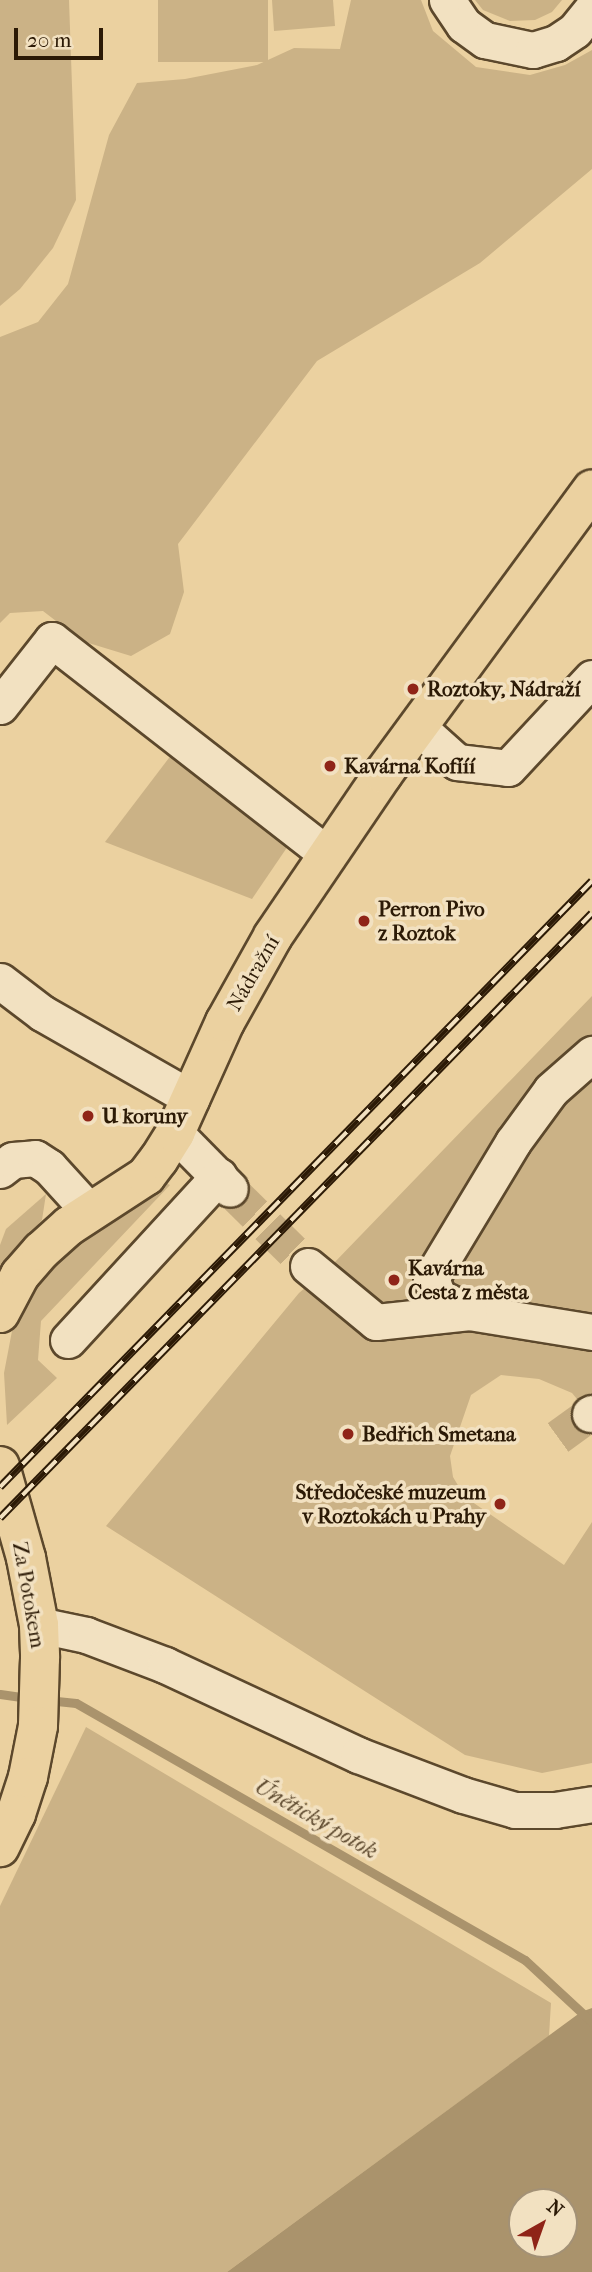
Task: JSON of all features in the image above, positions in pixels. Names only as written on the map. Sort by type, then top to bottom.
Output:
[{"type":"main road","name":"Nádražní","points":[[90,1212],[146,1176],[174,1133],[225,1022],[273,936],[327,854],[592,489]]},
{"type":"main road","points":[[0,1313],[20,1275],[41,1251],[90,1212]]},
{"type":"main road","name":"Za Potokem","points":[[0,1466],[26,1558],[39,1642],[38,1726],[28,1777],[16,1814],[0,1847]]},
{"type":"street","points":[[447,0],[464,25],[485,40],[533,50],[556,43],[575,30],[592,9]]},
{"type":"street","points":[[0,706],[52,640],[327,854]]},
{"type":"street","points":[[418,727],[457,762],[508,768],[592,678]]},
{"type":"street","points":[[0,981],[42,1013],[191,1098]]},
{"type":"street","points":[[469,1312],[438,1297],[431,1278],[521,1131],[551,1090],[592,1054]]},
{"type":"street","points":[[68,1340],[224,1182],[174,1133]]},
{"type":"street","points":[[7,1158],[35,1158],[49,1167],[90,1212]]},
{"type":"street","points":[[308,1266],[376,1322],[469,1312],[592,1332]]},
{"type":"street","points":[[39,1642],[86,1635],[165,1665],[358,1755],[463,1796],[515,1810],[555,1810],[592,1804]]},
{"type":"shaded area","points":[[0,0],[69,0],[76,200],[53,248],[20,289],[0,306]]},
{"type":"shaded area","points":[[158,0],[268,0],[268,62],[158,62]]},
{"type":"shaded area","points":[[272,0],[333,0],[335,26],[274,31]]},
{"type":"shaded area","points":[[351,0],[421,0],[433,31],[476,67],[530,75],[565,65],[592,50],[592,169],[480,263],[317,361],[178,544],[184,592],[170,634],[131,656],[82,641],[43,611],[10,613],[0,623],[0,337],[38,322],[68,284],[109,135],[137,83],[185,79],[257,65],[294,48],[340,49]]},
{"type":"shaded area","points":[[475,0],[562,0],[552,12],[535,20],[510,21],[483,10]]},
{"type":"shaded area","points":[[175,750],[288,846],[252,899],[105,842]]},
{"type":"shaded area","points":[[592,996],[592,1417],[572,1393],[539,1379],[501,1375],[471,1395],[450,1456],[453,1477],[465,1497],[564,1565],[592,1522],[592,1763],[542,1773],[465,1755],[106,1526],[299,1293],[333,1264]]},
{"type":"shaded area","points":[[164,1182],[170,1185],[41,1321],[38,1360],[57,1378],[7,1425],[4,1373],[12,1331],[30,1292],[55,1261],[88,1233],[143,1201]]},
{"type":"shaded area","points":[[46,1194],[42,1220],[0,1269],[0,1245],[6,1229]]},
{"type":"shaded area","points":[[86,1727],[551,2003],[549,2036],[227,2272],[0,2272],[0,1906]]},
{"type":"shaded area","points":[[592,2008],[592,2272],[227,2272],[581,2012]]},
{"type":"waterway","name":"Únětický potok","points":[[0,1694],[30,1698]]},
{"type":"waterway","name":"Únětický potok","points":[[47,1700],[76,1703],[525,1960],[592,2022]]},
{"type":"tunnel","points":[[230,1189],[308,1266]]},
{"type":"tunnel","points":[[558,1437],[590,1414]]},
{"type":"railway","points":[[0,1487],[592,881]]},
{"type":"railway","points":[[0,1518],[592,913]]},
{"type":"place","name":"Roztoky, Nádraží","points":[[413,689]]},
{"type":"place","name":"Kavárna Kofííí","points":[[330,766]]},
{"type":"place","name":"Perron Pivo z Roztok","points":[[364,921]]},
{"type":"place","name":"U koruny","points":[[88,1116]]},
{"type":"place","name":"Kavárna Cesta z města","points":[[394,1280]]},
{"type":"place","name":"Bedřich Smetana","points":[[348,1434]]},
{"type":"place","name":"Středočeské muzeum v Roztokách u Prahy","points":[[500,1504]]}]
